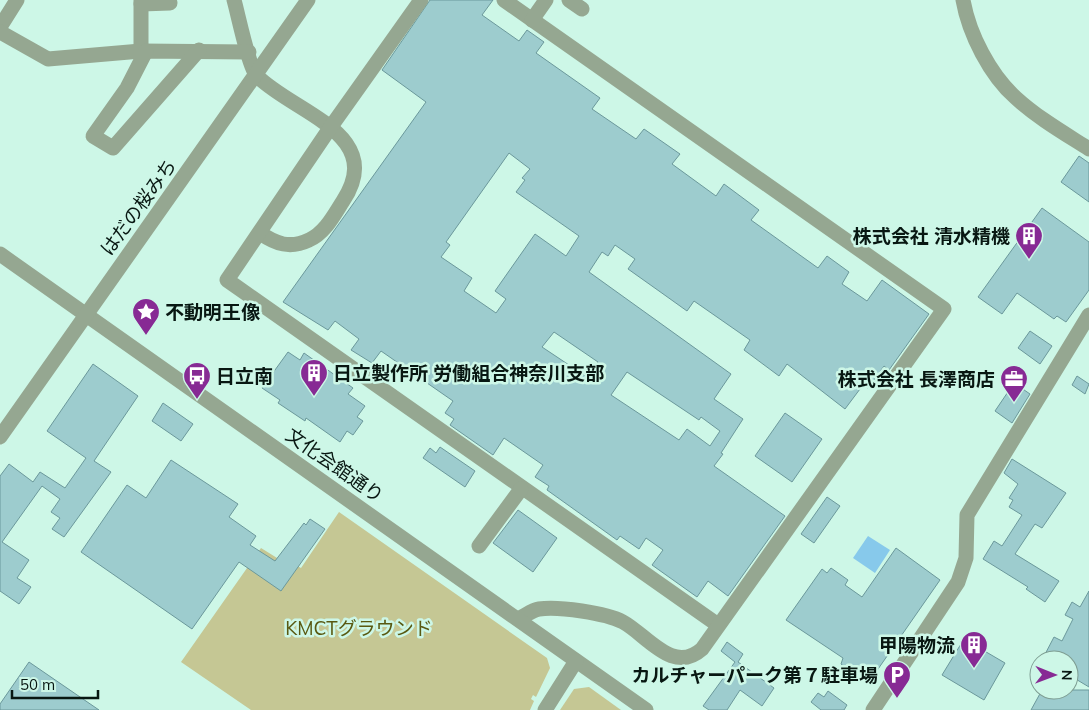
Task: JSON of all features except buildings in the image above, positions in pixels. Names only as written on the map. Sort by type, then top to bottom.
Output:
[{"type":"street","points":[[2,18],[17,0]]},
{"type":"street","points":[[234,0],[256,75],[330,128],[349,146],[355,160],[356,176],[353,186],[325,229],[313,238],[292,245],[282,245],[260,233]]},
{"type":"street","name":"はだの桜みち","points":[[0,437],[308,0]]},
{"type":"street","points":[[421,0],[330,128],[227,280],[718,625]]},
{"type":"street","points":[[504,0],[944,309],[695,655],[681,658],[666,654],[624,622],[593,612],[539,609],[518,619]]},
{"type":"street","points":[[532,20],[546,0]]},
{"type":"street","points":[[569,0],[582,9]]},
{"type":"street","points":[[963,0],[973,32],[984,56],[1014,97],[1040,118],[1089,149]]},
{"type":"street","points":[[170,3],[141,2],[143,51],[127,88],[93,136],[113,148],[199,50]]},
{"type":"street","points":[[0,32],[48,59],[143,51],[199,50],[249,52]]},
{"type":"street","points":[[114,106],[136,122]]},
{"type":"street","name":"文化会館通り","points":[[0,254],[646,710]]},
{"type":"street","points":[[873,710],[958,582],[966,558],[968,515],[1089,315]]},
{"type":"street","points":[[479,546],[521,488]]},
{"type":"street","points":[[545,710],[576,661]]},
{"type":"green space","name":"KMCTグラウンド","points":[[339,512],[547,658],[550,668],[536,697],[533,695],[531,699],[534,701],[530,710],[251,710],[181,662],[261,548],[290,566],[292,563],[301,568]]},
{"type":"green space","points":[[589,687],[621,710],[560,710],[574,689]]},
{"type":"water","points":[[868,536],[890,550],[875,573],[853,558]]},
{"type":"place","name":"株式会社 清水精機","points":[[1029,260]]},
{"type":"place","name":"不動明王像","points":[[146,336]]},
{"type":"place","name":"日立製作所 労働組合神奈川支部","points":[[314,397]]},
{"type":"place","name":"日立南","points":[[197,400]]},
{"type":"place","name":"株式会社 長澤商店","points":[[1014,403]]},
{"type":"place","name":"甲陽物流","points":[[974,669]]},
{"type":"place","name":"カルチャーパーク第７駐車場","points":[[897,699]]}]
